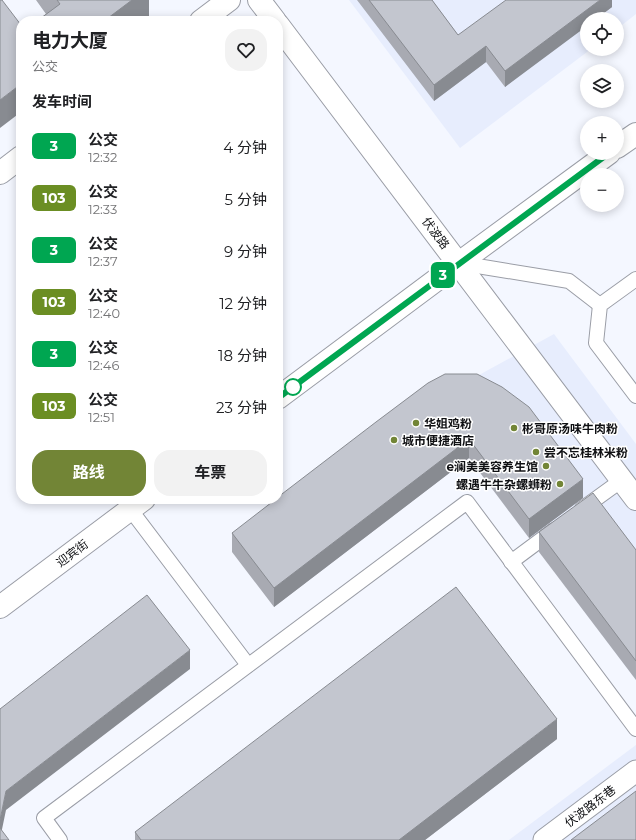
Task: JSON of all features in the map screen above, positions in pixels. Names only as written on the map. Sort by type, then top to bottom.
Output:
[{"type":"street","points":[[208,16],[229,0]]},
{"type":"street","points":[[259,0],[271,16]]},
{"type":"street","name":"伏波路","points":[[283,32],[636,499]]},
{"type":"street","points":[[624,142],[636,134]]},
{"type":"street","points":[[283,394],[599,160]]},
{"type":"street","points":[[0,173],[16,161]]},
{"type":"street","name":"迎宾街","points":[[0,607],[137,504]]},
{"type":"street","name":"伏波路东巷","points":[[544,840],[636,771]]},
{"type":"lane","points":[[459,263],[569,281],[600,305]]},
{"type":"lane","points":[[636,278],[600,305],[596,343],[636,396]]},
{"type":"lane","points":[[511,562],[622,480]]},
{"type":"lane","points":[[60,840],[44,818],[467,502],[636,729]]},
{"type":"lane","points":[[137,504],[248,665]]},
{"type":"shaded area","points":[[349,0],[636,0],[636,14],[624,23],[624,12],[580,12],[580,56],[582,56],[460,148]]},
{"type":"shaded area","points":[[554,334],[636,444],[636,680],[428,403]]},
{"type":"shaded area","points":[[636,745],[636,810],[596,840],[509,840]]},
{"type":"building","points":[[0,0],[2,0],[16,18],[16,88],[0,100]]},
{"type":"building","points":[[57,0],[132,0],[111,16],[44,16],[60,4]]},
{"type":"building","points":[[369,0],[432,0],[458,35],[506,0],[600,0],[584,12],[580,12],[580,15],[505,71],[486,46],[434,85]]},
{"type":"building","points":[[445,374],[477,374],[502,387],[529,407],[583,479],[529,519],[469,439],[274,588],[232,533],[270,504],[283,504],[283,493],[428,383]]},
{"type":"building","points":[[593,493],[636,550],[636,661],[539,532]]},
{"type":"building","points":[[456,587],[557,719],[399,840],[141,840],[135,832]]},
{"type":"building","points":[[147,595],[190,650],[6,791],[0,820],[0,709]]},
{"type":"building","points":[[636,791],[636,840],[571,840]]},
{"type":"building","points":[[0,828],[9,840],[0,840]]},
{"type":"bus line","name":"3","points":[[283,394],[446,272],[599,160]]},
{"type":"place","name":"华姐鸡粉","points":[[416,423]]},
{"type":"place","name":"彬哥原汤味牛肉粉","points":[[514,428]]},
{"type":"place","name":"城市便捷酒店","points":[[394,440]]},
{"type":"place","name":"尝不忘桂林米粉","points":[[536,452]]},
{"type":"place","name":"e澜美美容养生馆","points":[[546,466]]},
{"type":"place","name":"螺遇牛牛杂螺蛳粉","points":[[560,484]]}]
